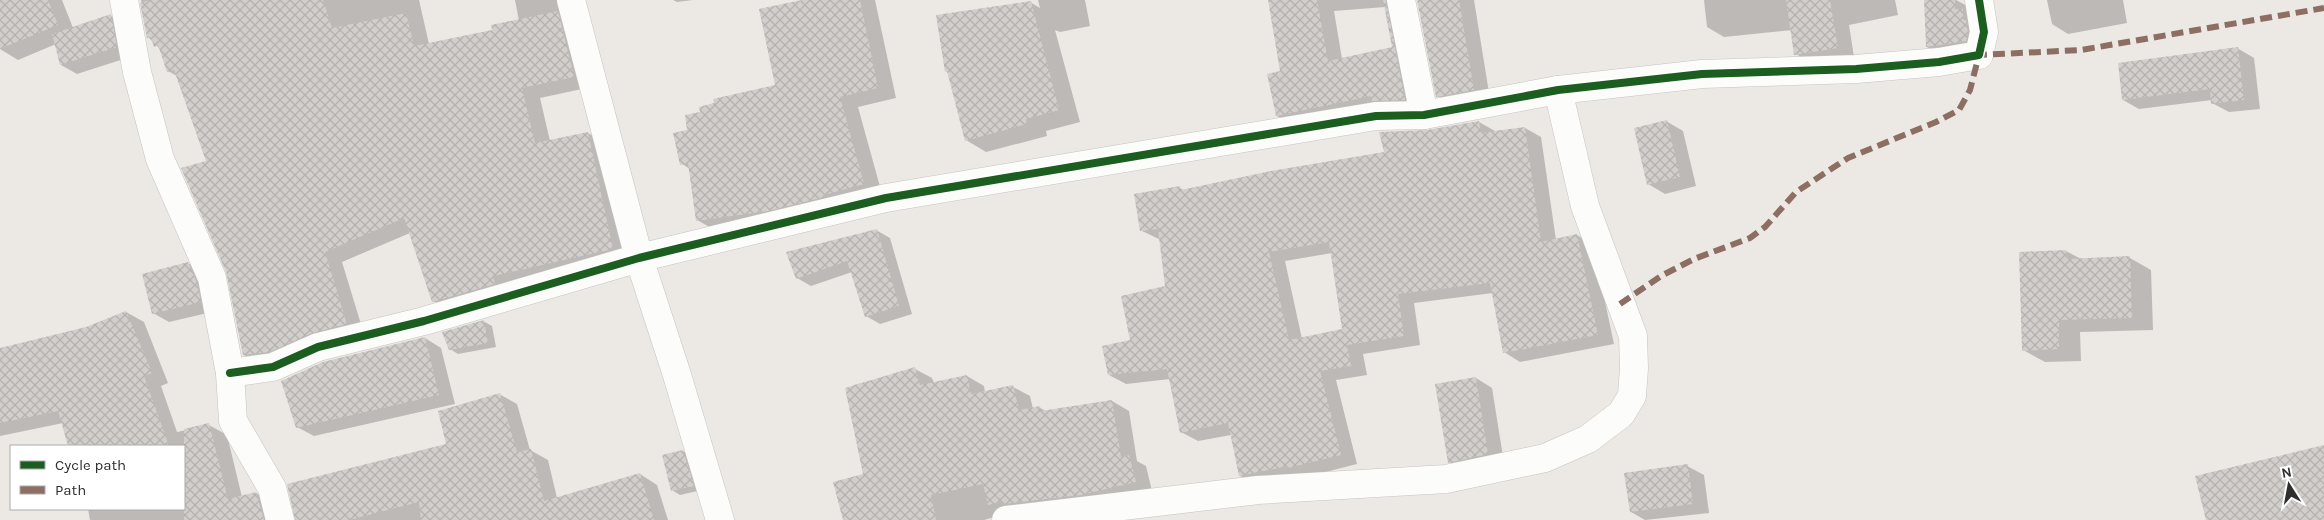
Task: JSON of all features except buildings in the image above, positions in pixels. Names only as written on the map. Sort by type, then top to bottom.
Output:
[{"type":"street","points":[[124,0],[137,72],[160,160],[212,278],[230,374],[233,421],[272,488],[280,520]]},
{"type":"street","points":[[571,0],[639,258],[677,375],[720,520]]},
{"type":"street","points":[[1401,0],[1424,115]]},
{"type":"street","points":[[230,374],[273,367],[318,347],[424,321],[639,258],[886,198],[1376,116],[1424,115],[1558,90],[1702,74],[1856,69],[1939,62],[1979,55],[1984,32],[1979,0]]},
{"type":"street","points":[[1006,520],[1258,490],[1446,479],[1545,458],[1588,438],[1621,414],[1632,396],[1633,336],[1585,206],[1558,90]]},
{"type":"marked path","points":[[1620,304],[1661,276],[1694,259],[1750,238],[1765,227],[1796,192],[1848,158],[1936,122],[1959,110],[1970,90],[1979,55],[2081,50],[2324,8]]},
{"type":"cycle path","points":[[230,373],[273,367],[318,347],[424,321],[639,258],[886,198],[1376,116],[1424,115],[1558,90],[1702,74],[1856,69],[1939,62],[1979,55],[1984,32],[1979,0]]}]
